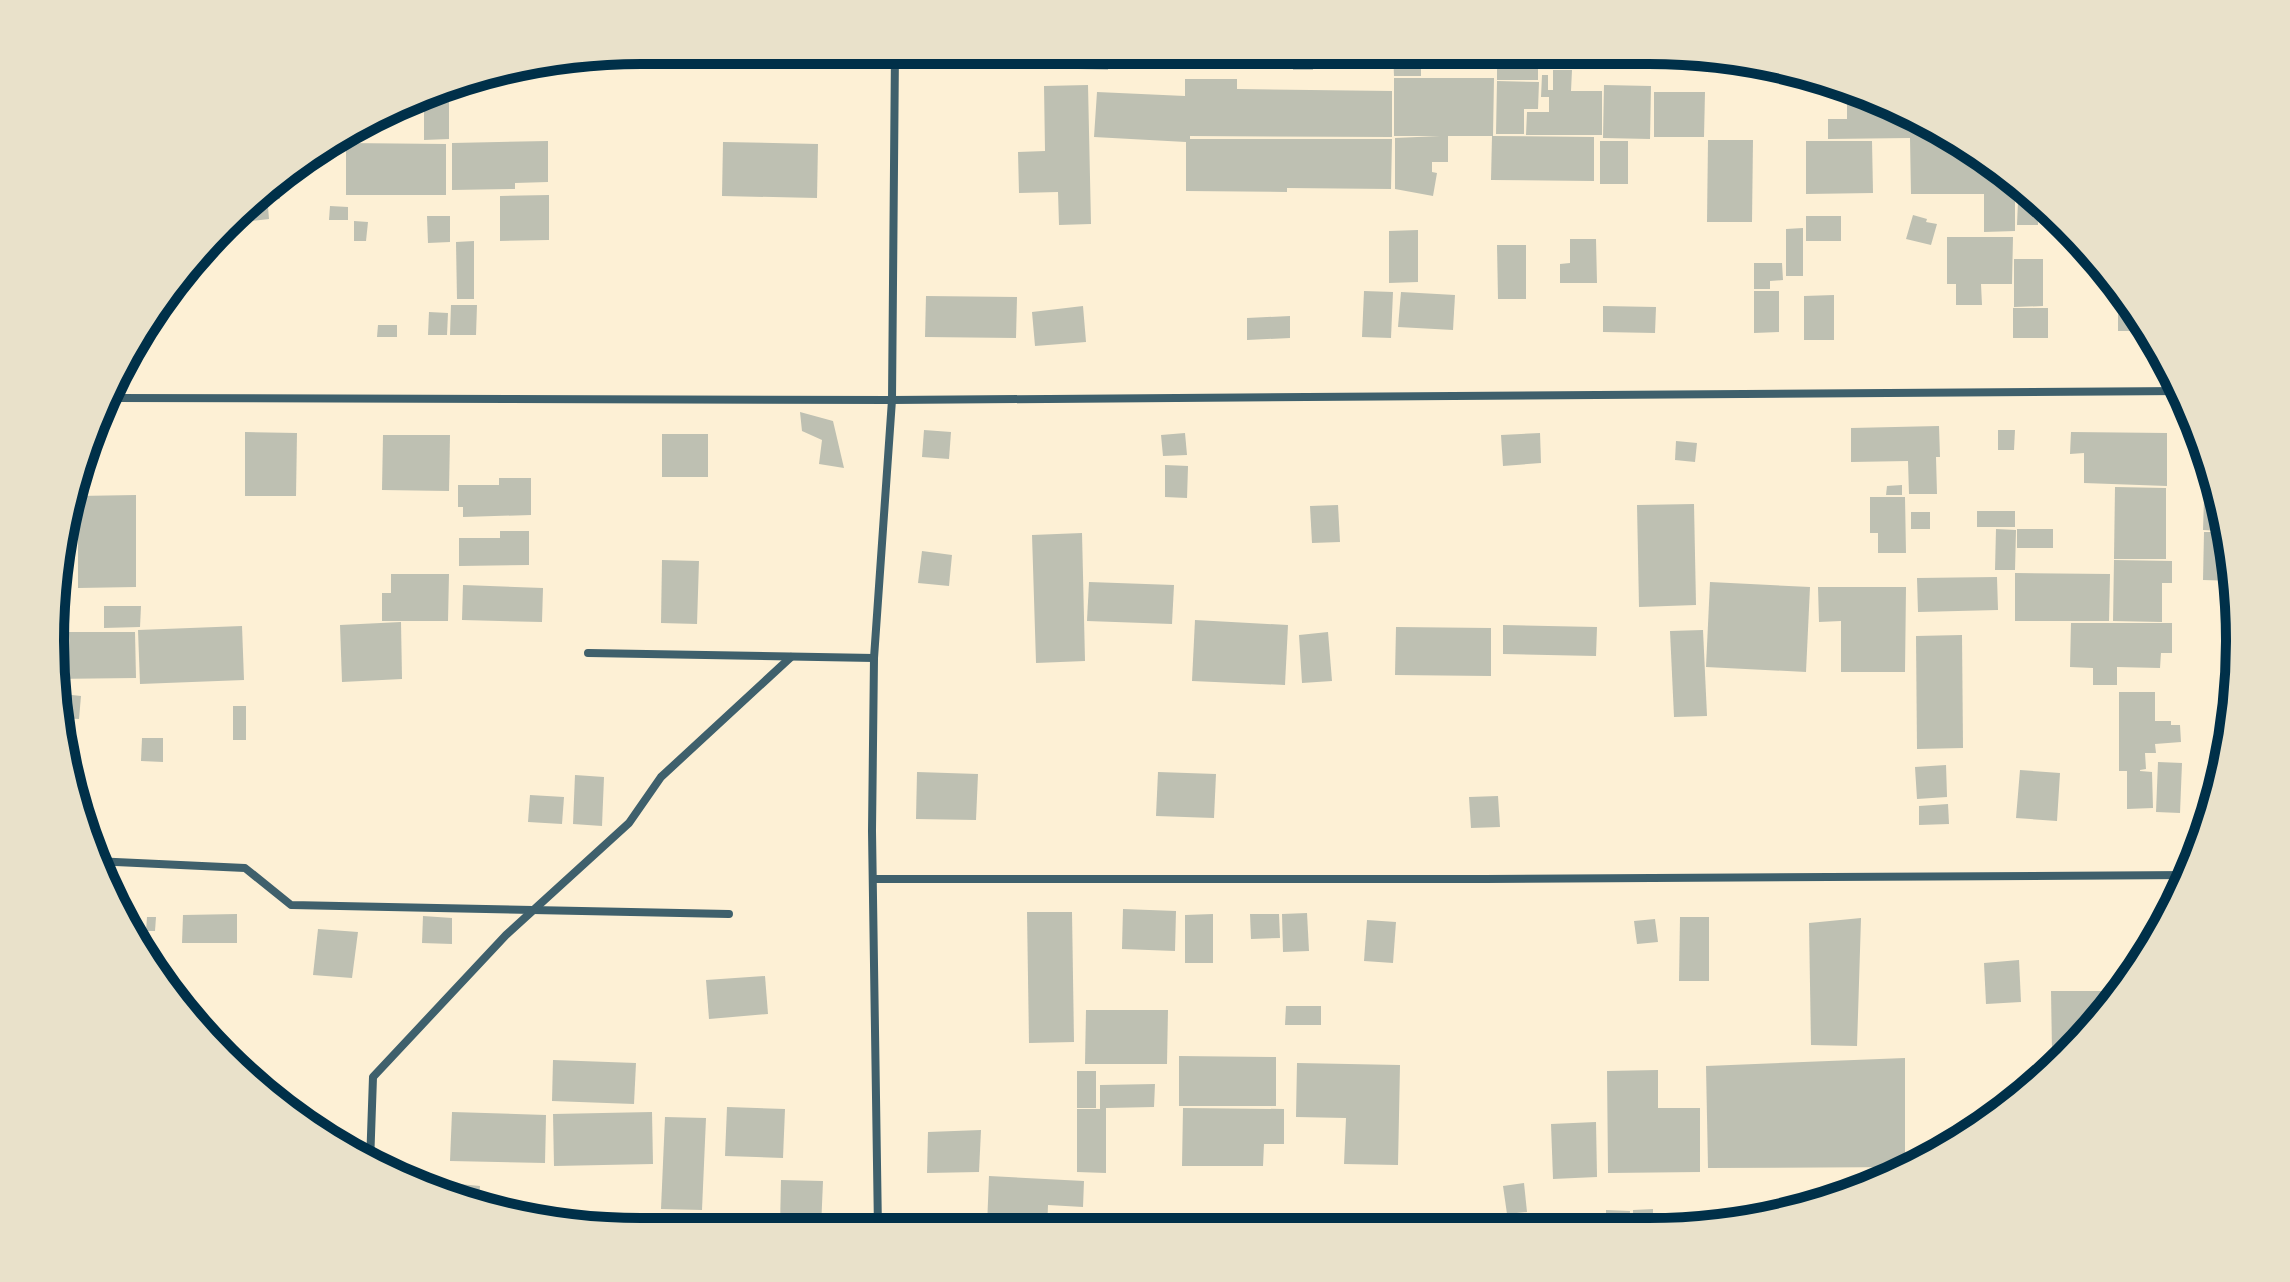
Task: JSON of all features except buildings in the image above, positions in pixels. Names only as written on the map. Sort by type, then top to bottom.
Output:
[{"type":"street","points":[[878,1218],[872,831],[874,658],[892,400],[895,64]]},
{"type":"street","points":[[118,398],[892,400],[2168,391]]},
{"type":"street","points":[[588,653],[874,658]]},
{"type":"street","points":[[370,1150],[373,1077],[506,935],[629,823],[661,777],[791,657]]},
{"type":"street","points":[[108,862],[245,868],[291,905],[729,914]]},
{"type":"street","points":[[874,879],[2176,875]]}]
